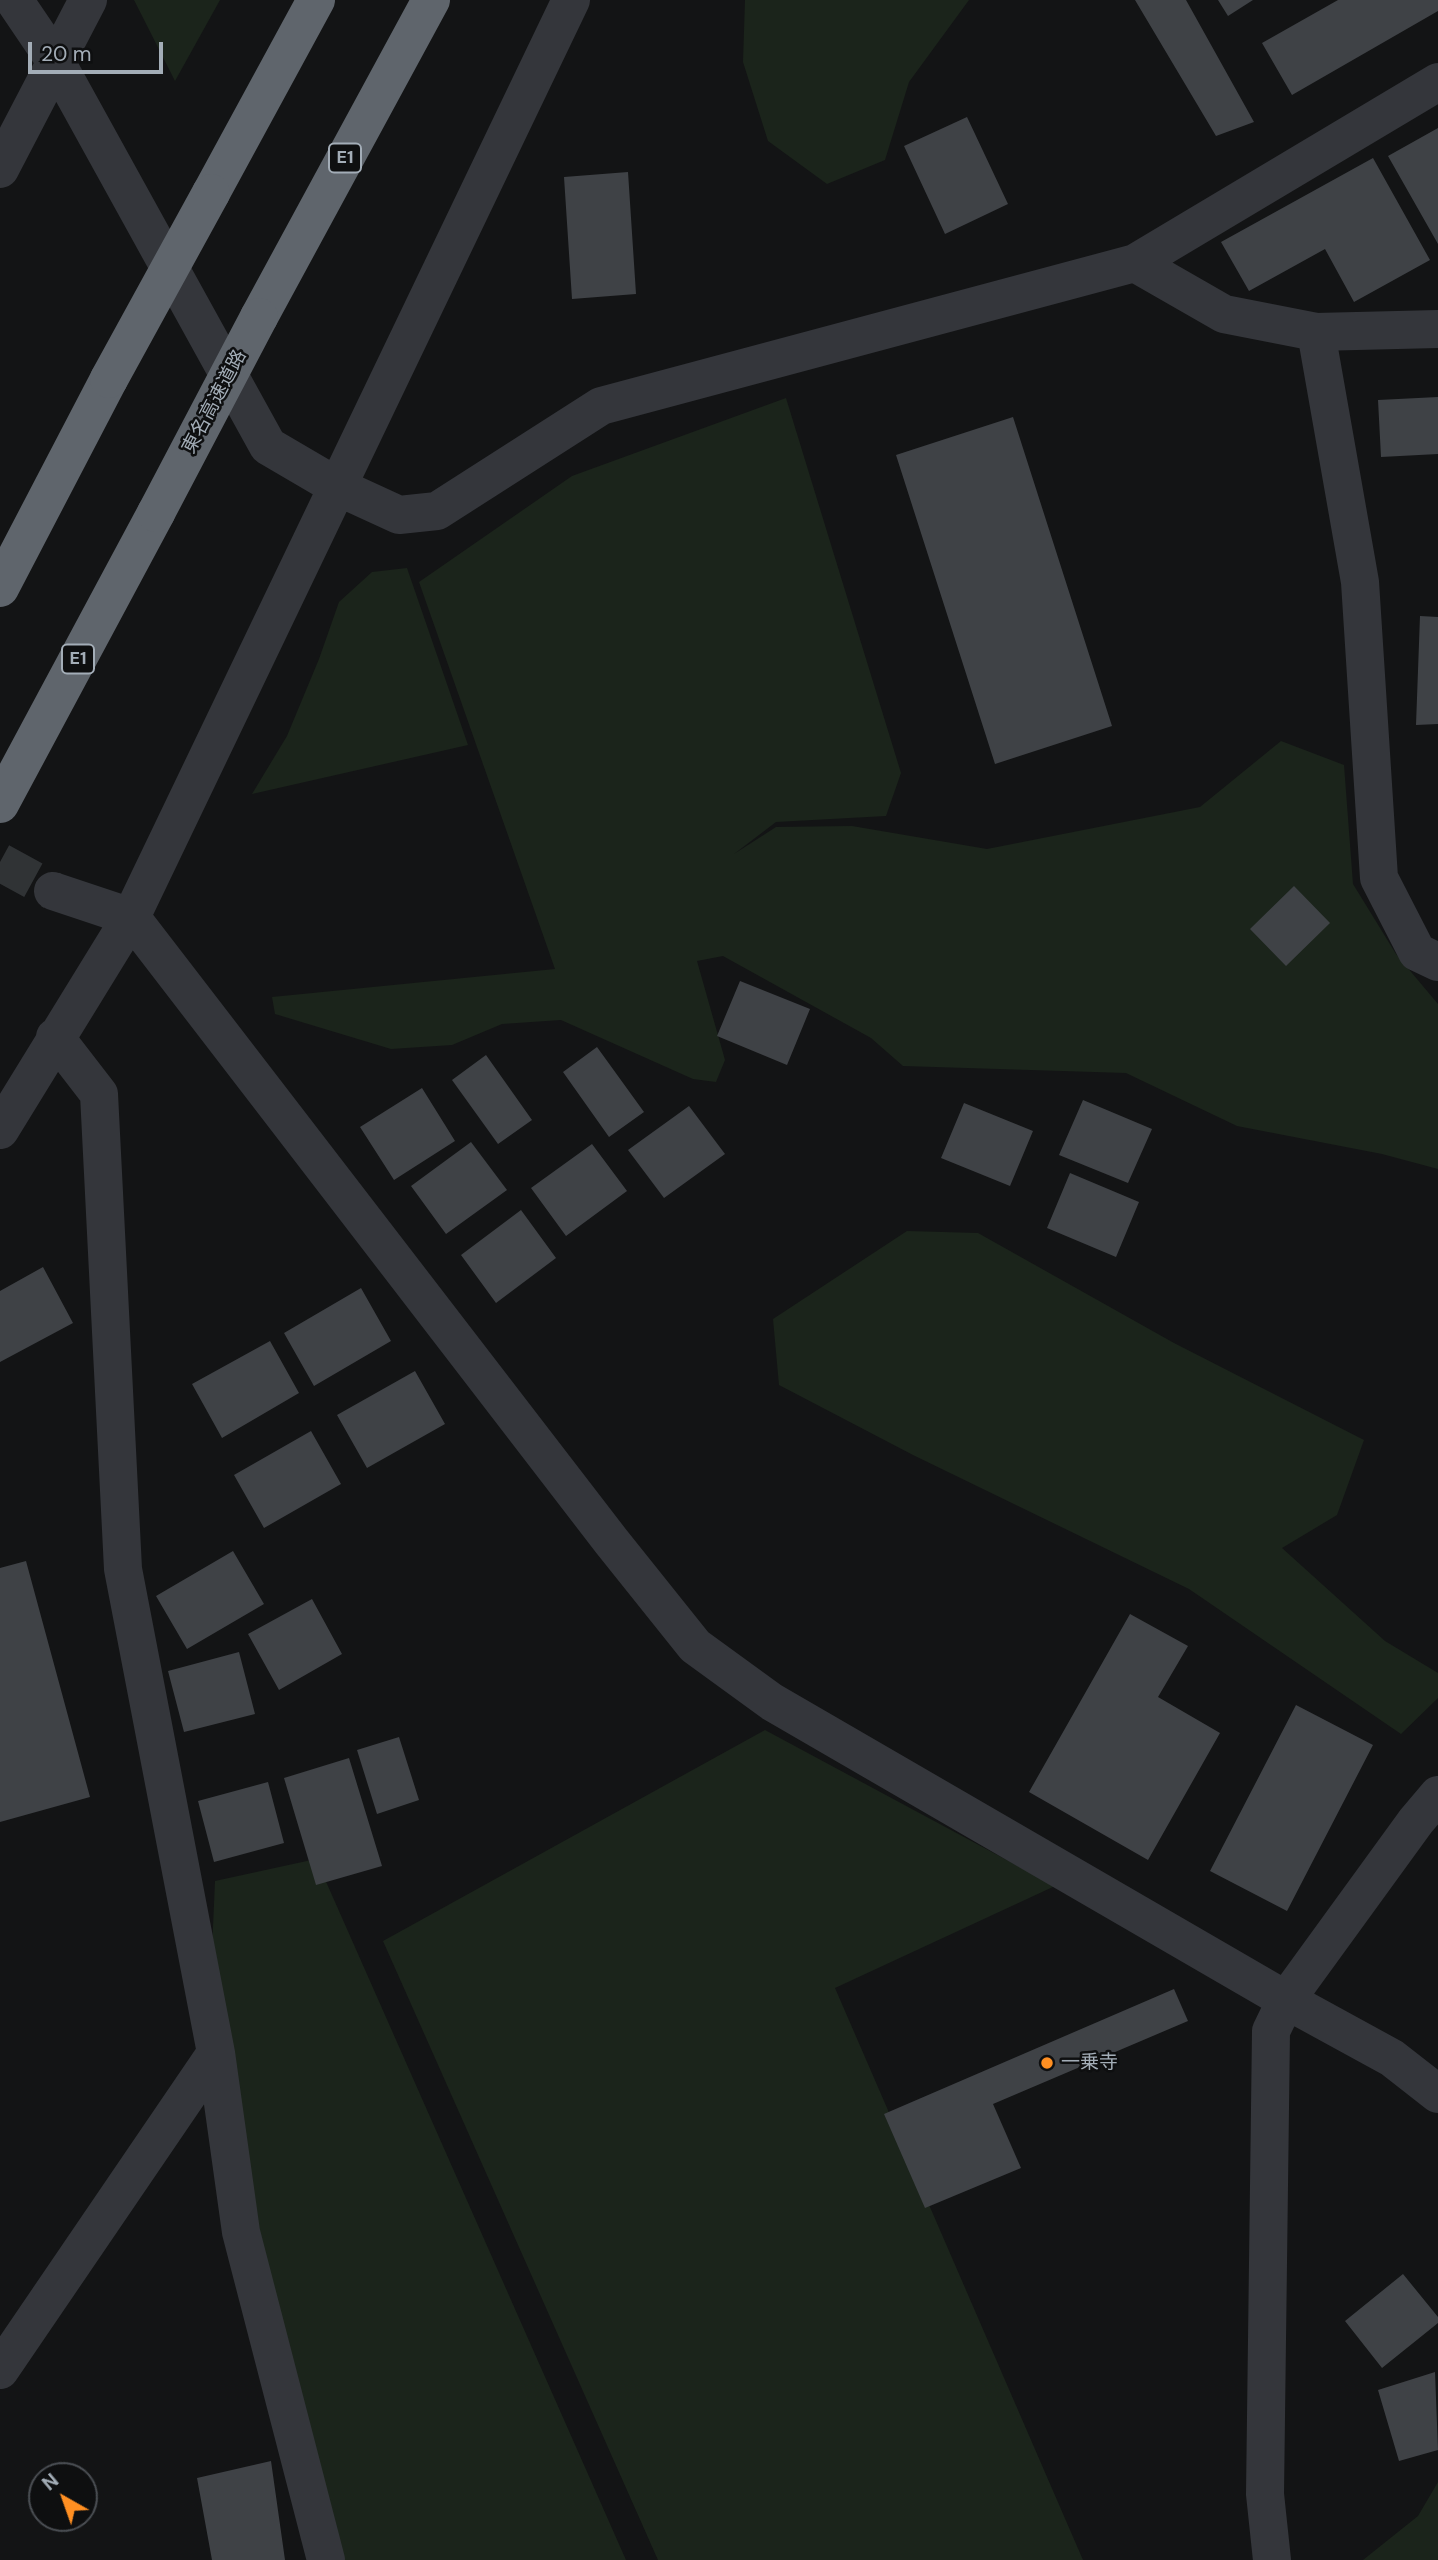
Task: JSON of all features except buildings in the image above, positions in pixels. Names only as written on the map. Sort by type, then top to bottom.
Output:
[{"type":"highway","points":[[0,587],[109,379],[316,0]]},
{"type":"highway","name":"東名高速道路","points":[[0,804],[431,0]]},
{"type":"street","points":[[14,0],[56,62],[268,446],[338,486],[399,515],[437,512],[600,406],[1135,263],[1438,82]]},
{"type":"street","points":[[0,169],[88,0]]},
{"type":"street","points":[[0,1130],[131,917],[571,0]]},
{"type":"street","points":[[1135,263],[1224,314],[1315,332],[1438,329]]},
{"type":"street","points":[[1315,332],[1360,582],[1379,878],[1417,952],[1438,961]]},
{"type":"street","points":[[53,891],[131,917],[577,1498],[695,1646],[772,1702],[1286,2000],[1392,2058],[1438,2094]]},
{"type":"street","points":[[55,1037],[99,1094],[123,1569],[216,2053],[241,2232],[326,2560]]},
{"type":"street","points":[[1272,2560],[1265,2494],[1271,2031],[1286,2000],[1416,1821],[1438,1795]]},
{"type":"street","points":[[0,2370],[216,2053]]},
{"type":"shaded area","points":[[134,0],[220,0],[175,81]]},
{"type":"shaded area","points":[[745,0],[969,0],[909,82],[885,160],[827,184],[768,141],[743,62]]},
{"type":"shaded area","points":[[786,398],[901,773],[886,816],[776,822],[734,854],[776,827],[852,826],[987,849],[1200,807],[1281,741],[1344,765],[1353,884],[1396,954],[1438,1004],[1438,1169],[1382,1154],[1237,1126],[1126,1073],[903,1066],[871,1038],[723,956],[697,961],[725,1060],[716,1082],[693,1079],[561,1020],[502,1024],[452,1045],[391,1049],[275,1014],[272,997],[555,969],[419,582],[572,476]]},
{"type":"shaded area","points":[[407,568],[468,745],[252,794],[287,736],[339,602],[372,572]]},
{"type":"shaded area","points":[[907,1231],[978,1233],[1174,1343],[1364,1440],[1337,1515],[1282,1548],[1385,1641],[1438,1673],[1438,1698],[1401,1734],[1189,1589],[913,1455],[779,1385],[773,1319]]},
{"type":"shaded area","points":[[765,1730],[1055,1886],[835,1988],[1083,2560],[658,2560],[383,1941]]},
{"type":"shaded area","points":[[316,1859],[626,2560],[339,2560],[207,2065],[215,1881]]},
{"type":"shaded area","points":[[1438,2482],[1438,2560],[1363,2560],[1418,2516]]},
{"type":"tunnel","points":[[0,862],[53,891]]},
{"type":"place","name":"一乗寺","points":[[1047,2063]]}]
